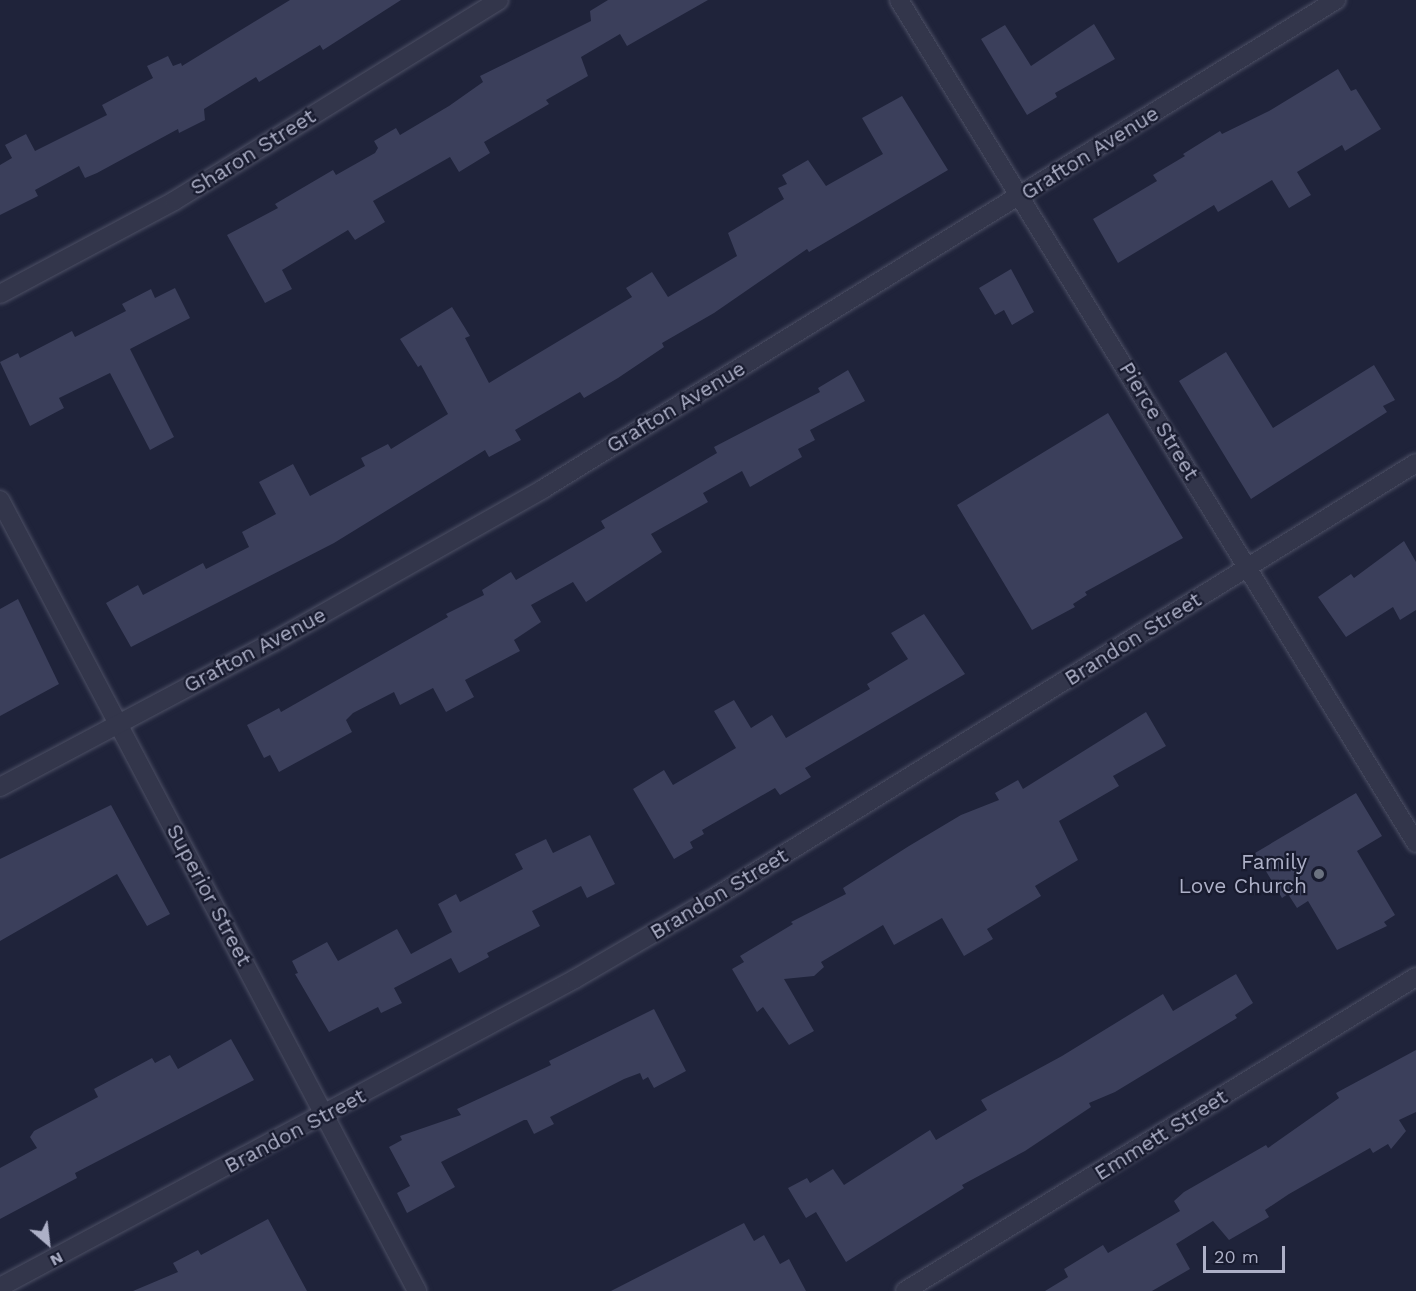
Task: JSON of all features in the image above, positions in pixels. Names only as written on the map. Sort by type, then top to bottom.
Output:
[{"type":"street","name":"Sharon Street","points":[[0,294],[174,201],[499,0]]},
{"type":"street","name":"Pierce Street","points":[[899,0],[1022,196],[1416,843]]},
{"type":"street","name":"Grafton Avenue","points":[[0,787],[273,642],[543,489],[1022,196],[1336,0]]},
{"type":"street","name":"Brandon Street","points":[[0,1287],[324,1115],[712,899],[1416,463]]},
{"type":"street","name":"Superior Street","points":[[0,500],[417,1291]]},
{"type":"street","name":"Emmett Street","points":[[905,1291],[1416,976]]},
{"type":"building","points":[[290,0],[401,0],[323,50],[320,45],[259,82],[256,77],[204,109],[205,120],[179,133],[178,129],[85,178],[79,166],[35,190],[38,196],[0,215],[0,165],[12,158],[5,145],[26,134],[35,151],[107,115],[102,105],[153,78],[147,66],[168,56],[173,66],[181,63],[182,66]]},
{"type":"building","points":[[608,0],[708,0],[627,46],[620,34],[581,57],[588,76],[546,100],[549,104],[484,142],[490,153],[459,172],[450,157],[373,201],[385,222],[355,240],[348,230],[282,270],[292,289],[265,303],[227,235],[278,208],[275,204],[333,170],[336,175],[375,153],[378,148],[374,141],[396,128],[400,135],[449,106],[483,82],[480,76],[591,21],[590,11]]},
{"type":"building","points":[[1094,24],[1115,59],[1055,93],[1057,97],[1027,115],[981,39],[1005,25],[1031,66]]},
{"type":"building","points":[[1338,69],[1351,91],[1356,89],[1381,129],[1345,151],[1342,145],[1297,172],[1311,195],[1289,208],[1272,180],[1218,212],[1214,205],[1118,263],[1093,219],[1157,181],[1153,175],[1220,131],[1222,134],[1269,111]]},
{"type":"building","points":[[902,96],[948,170],[809,252],[807,249],[714,313],[662,343],[664,347],[618,378],[584,398],[580,392],[515,430],[521,440],[489,457],[485,450],[334,543],[131,647],[106,603],[138,585],[143,595],[203,563],[206,569],[249,547],[242,532],[276,514],[259,482],[293,464],[310,496],[365,466],[361,458],[388,444],[391,449],[448,414],[421,365],[418,367],[400,339],[452,307],[470,336],[465,338],[489,383],[632,297],[626,288],[652,272],[668,297],[737,256],[728,233],[784,199],[778,188],[787,184],[782,175],[808,160],[826,186],[883,154],[862,118]]},
{"type":"building","points":[[1011,269],[1034,312],[1012,325],[1004,310],[995,315],[979,288]]},
{"type":"building","points":[[175,288],[190,318],[130,349],[174,437],[150,450],[110,373],[59,398],[64,408],[30,426],[0,362],[18,353],[20,358],[72,331],[75,337],[126,311],[122,304],[151,289],[155,298]]},
{"type":"building","points":[[1226,352],[1273,428],[1374,365],[1395,400],[1383,406],[1387,412],[1251,499],[1179,381]]},
{"type":"building","points":[[848,370],[865,401],[810,430],[815,440],[798,449],[802,457],[750,487],[742,471],[703,493],[708,502],[651,534],[662,552],[586,602],[573,582],[531,605],[541,622],[514,640],[520,651],[465,680],[474,697],[446,712],[433,688],[400,705],[394,692],[353,713],[346,720],[352,732],[279,772],[270,755],[264,758],[247,725],[279,708],[281,712],[448,617],[446,614],[484,595],[482,590],[511,572],[516,580],[605,528],[601,521],[717,453],[714,447],[820,392],[818,388]]},
{"type":"building","points":[[1108,413],[1183,538],[1085,592],[1087,595],[1073,604],[1075,607],[1032,630],[957,505]]},
{"type":"building","points":[[1404,541],[1416,562],[1416,610],[1400,620],[1393,607],[1346,637],[1318,597],[1351,574],[1354,578]]},
{"type":"building","points":[[18,599],[59,684],[0,716],[0,609]]},
{"type":"building","points":[[924,614],[965,674],[805,768],[811,777],[780,795],[775,788],[702,830],[704,834],[690,842],[693,848],[674,859],[633,789],[664,770],[673,785],[736,748],[714,711],[734,700],[751,728],[772,715],[786,738],[870,689],[867,684],[908,659],[891,633]]},
{"type":"building","points":[[1146,712],[1166,746],[1113,776],[1119,786],[1059,821],[1078,860],[1035,886],[1041,896],[987,929],[993,939],[964,956],[942,918],[894,945],[883,925],[821,962],[824,967],[814,976],[784,979],[814,1031],[789,1045],[763,1007],[757,1012],[732,969],[744,962],[740,956],[793,924],[791,922],[846,894],[843,888],[909,846],[961,815],[999,800],[995,793],[1018,780],[1023,789]]},
{"type":"building","name":"Family Love Church","points":[[1356,793],[1382,836],[1357,851],[1395,915],[1384,922],[1387,926],[1337,950],[1308,901],[1297,908],[1288,894],[1282,898],[1255,853]]},
{"type":"building","points":[[111,805],[170,914],[147,926],[117,874],[0,941],[0,859]]},
{"type":"building","points":[[590,835],[615,884],[587,898],[581,886],[532,911],[540,926],[487,953],[489,957],[459,973],[451,958],[394,988],[402,1003],[381,1013],[378,1007],[329,1032],[295,974],[298,973],[292,961],[327,942],[338,961],[397,929],[411,954],[452,932],[438,904],[456,894],[460,902],[523,869],[515,854],[546,839],[553,853]]},
{"type":"building","points":[[1236,974],[1253,1003],[1235,1015],[1237,1018],[1115,1092],[1089,1103],[1091,1107],[1025,1151],[962,1185],[964,1188],[846,1262],[816,1212],[806,1218],[788,1188],[807,1178],[810,1183],[833,1169],[844,1185],[930,1130],[936,1140],[987,1110],[981,1100],[1062,1056],[1163,994],[1173,1011]]},
{"type":"building","points":[[654,1009],[686,1071],[654,1088],[648,1077],[643,1080],[640,1073],[550,1117],[554,1124],[534,1134],[527,1120],[524,1120],[441,1162],[455,1187],[407,1213],[397,1193],[410,1186],[389,1147],[402,1140],[400,1136],[461,1115],[457,1109],[551,1065],[549,1061]]},
{"type":"building","points":[[231,1039],[254,1080],[75,1173],[77,1178],[0,1219],[0,1168],[37,1148],[30,1137],[34,1131],[98,1097],[94,1089],[152,1058],[155,1063],[170,1055],[178,1069]]},
{"type":"building","points":[[1416,1050],[1416,1112],[1399,1120],[1406,1131],[1391,1149],[1388,1144],[1373,1153],[1370,1148],[1289,1194],[1265,1210],[1269,1217],[1229,1240],[1213,1221],[1176,1244],[1190,1269],[1152,1291],[1045,1291],[1068,1277],[1064,1269],[1103,1245],[1108,1253],[1180,1211],[1174,1201],[1184,1192],[1266,1145],[1268,1148],[1339,1098],[1336,1093]]},
{"type":"building","points":[[268,1219],[307,1291],[133,1291],[178,1272],[173,1263],[198,1250],[201,1255]]},
{"type":"building","points":[[744,1223],[754,1241],[764,1235],[780,1264],[789,1259],[806,1291],[611,1291]]},
{"type":"place","name":"Family Love Church","points":[[1319,874]]}]
